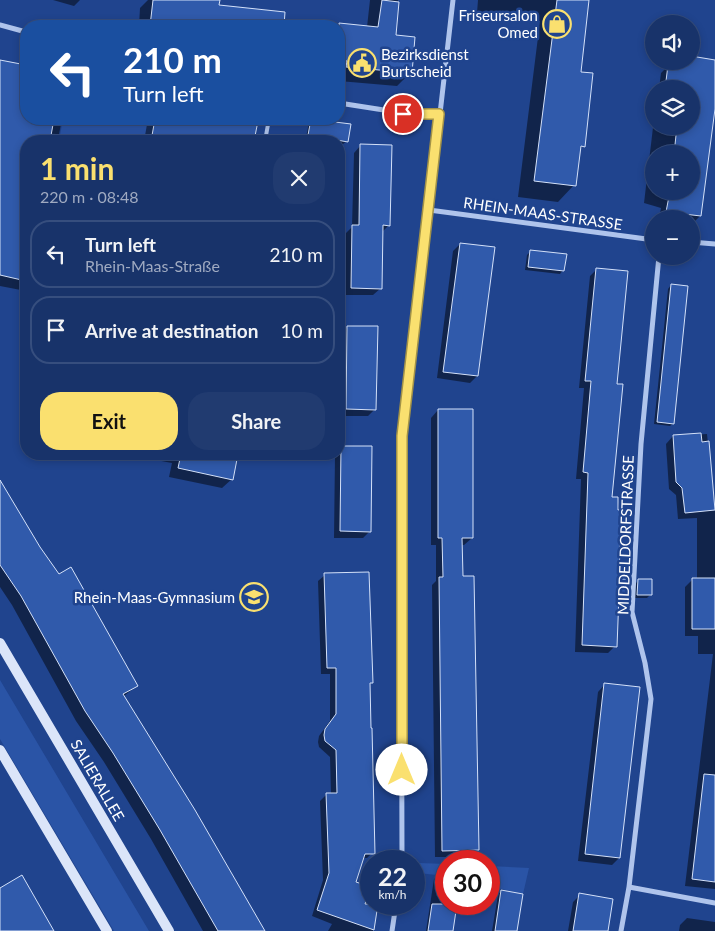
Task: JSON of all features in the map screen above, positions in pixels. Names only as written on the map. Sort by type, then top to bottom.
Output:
[{"type":"street","points":[[402,850],[402,436],[416,298],[429,210],[453,0]]},
{"type":"street","points":[[0,25],[20,30]]},
{"type":"street","points":[[345,104],[403,114],[439,114]]},
{"type":"street","name":"RHEIN-MAAS-STRASSE","points":[[429,210],[645,239]]},
{"type":"street","points":[[700,243],[715,244]]},
{"type":"street","name":"MIDDELDORFSTRASSE","points":[[621,931],[629,887],[651,699],[646,663],[632,612],[641,444],[658,265]]},
{"type":"street","name":"SALIERALLEE","points":[[0,643],[169,931]]},
{"type":"street","points":[[0,750],[107,931]]},
{"type":"street","points":[[629,887],[715,903]]},
{"type":"street","points":[[392,931],[394,915]]},
{"type":"shaded area","points":[[62,125],[154,125],[152,135],[60,135]]},
{"type":"shaded area","points":[[0,680],[149,931],[114,931],[0,739]]},
{"type":"shaded area","points":[[425,863],[435,864],[435,875],[425,874]]},
{"type":"shaded area","points":[[500,867],[529,868],[523,894],[500,889]]},
{"type":"building","points":[[153,0],[220,0],[219,5],[285,12],[284,20],[151,20]]},
{"type":"building","points":[[382,0],[399,2],[396,35],[415,37],[412,73],[346,67],[345,24],[378,27]]},
{"type":"building","points":[[557,0],[589,0],[581,72],[593,73],[585,147],[581,146],[576,186],[534,181]]},
{"type":"building","points":[[700,58],[715,60],[715,109],[701,216],[700,210],[666,210],[668,200],[700,200],[700,145],[675,145],[676,135],[700,135],[700,80],[666,80],[667,70],[700,70]]},
{"type":"building","points":[[0,60],[20,64],[20,125],[53,125],[51,135],[20,135],[20,280],[0,275]]},
{"type":"building","points":[[351,124],[348,142],[345,141],[345,135],[308,135],[310,125]]},
{"type":"building","points":[[154,125],[257,125],[255,135],[152,135]]},
{"type":"building","points":[[360,144],[392,145],[390,226],[383,225],[382,289],[351,288],[352,225],[359,225]]},
{"type":"building","points":[[460,243],[495,247],[478,376],[443,372]]},
{"type":"building","points":[[530,250],[567,254],[564,271],[528,267]]},
{"type":"building","points":[[596,268],[628,271],[617,384],[623,384],[612,497],[618,497],[618,510],[621,510],[619,579],[629,579],[629,595],[619,595],[617,647],[582,645],[588,473],[583,472],[591,381],[585,381]]},
{"type":"building","points":[[671,284],[688,286],[674,424],[657,422]]},
{"type":"building","points":[[347,326],[378,326],[376,410],[346,409]]},
{"type":"building","points":[[438,409],[473,409],[473,538],[462,538],[463,576],[474,576],[479,850],[442,850],[439,577],[443,577],[442,538],[438,538]]},
{"type":"building","points":[[701,433],[702,442],[709,441],[715,510],[685,513],[682,488],[676,482],[673,435]]},
{"type":"building","points":[[345,446],[372,446],[371,532],[340,531],[341,460],[345,460]]},
{"type":"building","points":[[180,460],[237,460],[233,480],[178,468]]},
{"type":"building","points":[[0,480],[40,547],[59,574],[71,567],[138,686],[123,694],[195,810],[265,931],[218,931],[160,830],[85,711],[21,596],[0,565]]},
{"type":"building","points":[[369,572],[373,683],[370,683],[375,850],[360,850],[360,870],[356,882],[360,883],[360,915],[376,915],[374,930],[317,910],[329,873],[326,793],[337,793],[336,750],[325,741],[324,735],[325,729],[336,714],[336,668],[327,668],[324,573]]},
{"type":"building","points":[[692,578],[715,578],[715,629],[692,629]]},
{"type":"building","points":[[638,579],[652,579],[652,595],[637,595]]},
{"type":"building","points":[[604,683],[640,687],[620,858],[585,854]]},
{"type":"building","points":[[704,774],[715,775],[715,882],[692,879]]},
{"type":"building","points":[[22,875],[54,931],[0,931],[0,888]]},
{"type":"building","points":[[501,890],[523,894],[517,931],[495,931],[497,915],[500,915]]},
{"type":"building","points":[[579,893],[613,899],[608,931],[573,931]]},
{"type":"building","points":[[432,904],[435,904],[435,915],[455,915],[453,931],[428,931]]},
{"type":"place","name":"Friseursalon Omed","points":[[557,24]]},
{"type":"place","name":"Bezirksdienst Burtscheid","points":[[362,63]]},
{"type":"place","name":"Rhein-Maas-Gymnasium","points":[[254,597]]},
{"type":"route","points":[[402,770],[402,436],[416,298],[429,210],[439,114],[403,114]]}]
